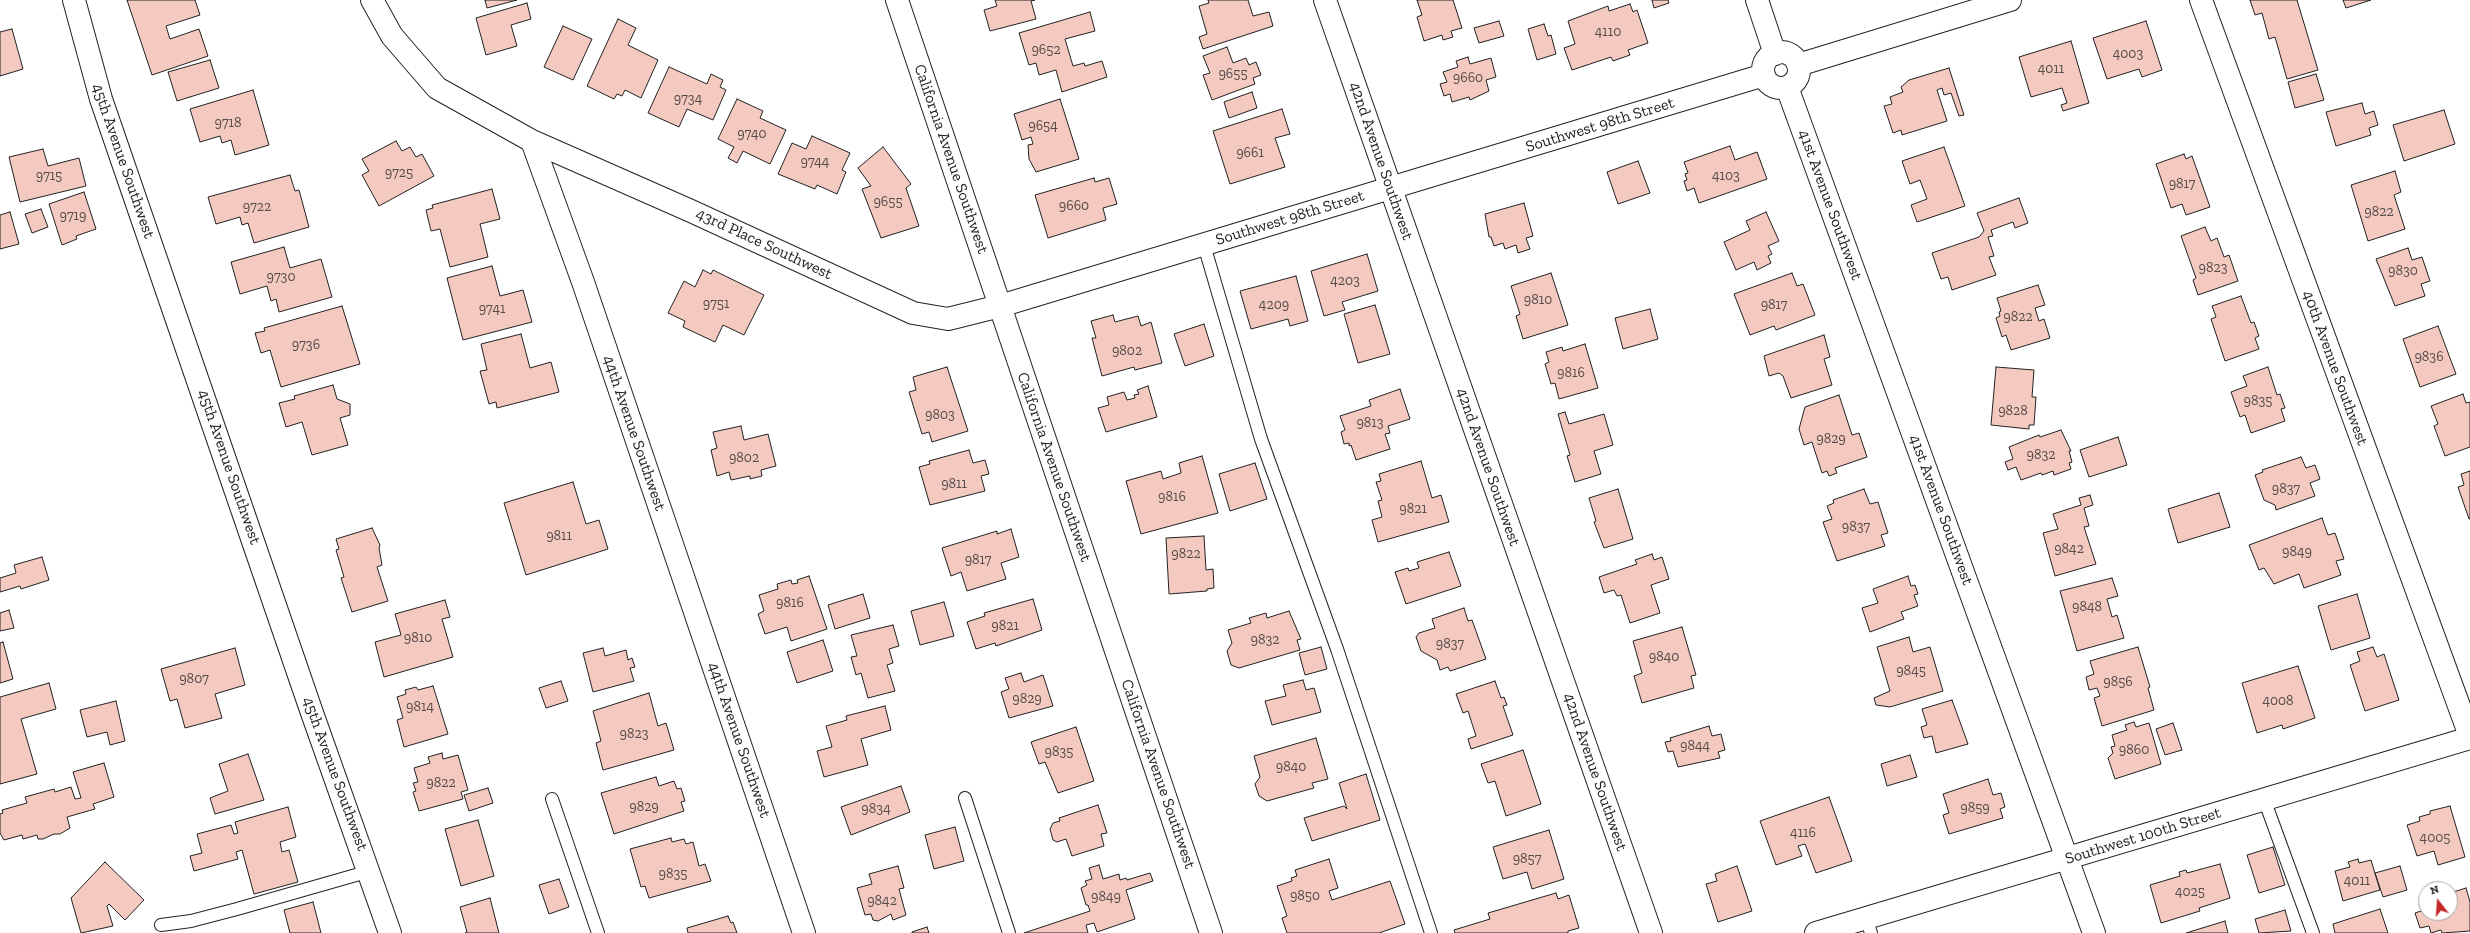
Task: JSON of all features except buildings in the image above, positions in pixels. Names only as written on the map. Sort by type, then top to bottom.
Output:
[{"type":"street","name":"45th Avenue Southwest","points":[[74,0],[101,99],[311,710],[370,871],[390,933]]},
{"type":"street","points":[[372,0],[392,36],[437,88],[532,141]]},
{"type":"street","name":"California Avenue Southwest","points":[[897,0],[1211,933]]},
{"type":"street","name":"42nd Avenue Southwest","points":[[1325,0],[1651,933]]},
{"type":"street","points":[[1757,0],[1775,54]]},
{"type":"street","points":[[1798,65],[2010,0]]},
{"type":"street","name":"40th Avenue Southwest","points":[[2201,0],[2470,737]]},
{"type":"street","points":[[1785,52],[1790,55],[1798,65],[1797,79],[1787,87],[1775,87],[1770,84],[1764,75],[1765,61],[1775,54],[1785,52]]},
{"type":"street","name":"Southwest 98th Street","points":[[1000,306],[1764,75]]},
{"type":"street","name":"41st Avenue Southwest","points":[[1787,87],[2094,933]]},
{"type":"street","name":"43rd Place Southwest","points":[[532,141],[691,210],[914,313],[948,319],[1000,306]]},
{"type":"street","name":"44th Avenue Southwest","points":[[532,141],[585,290],[804,933]]},
{"type":"street","name":"Southwest 100th Street","points":[[1816,933],[1869,926],[2067,859],[2470,737]]},
{"type":"lane","points":[[1204,245],[1261,439],[1337,649],[1431,933]]},
{"type":"lane","points":[[965,798],[1009,933]]},
{"type":"lane","points":[[552,799],[598,933]]},
{"type":"lane","points":[[2264,799],[2314,933]]},
{"type":"lane","points":[[161,925],[191,921],[370,871]]}]
